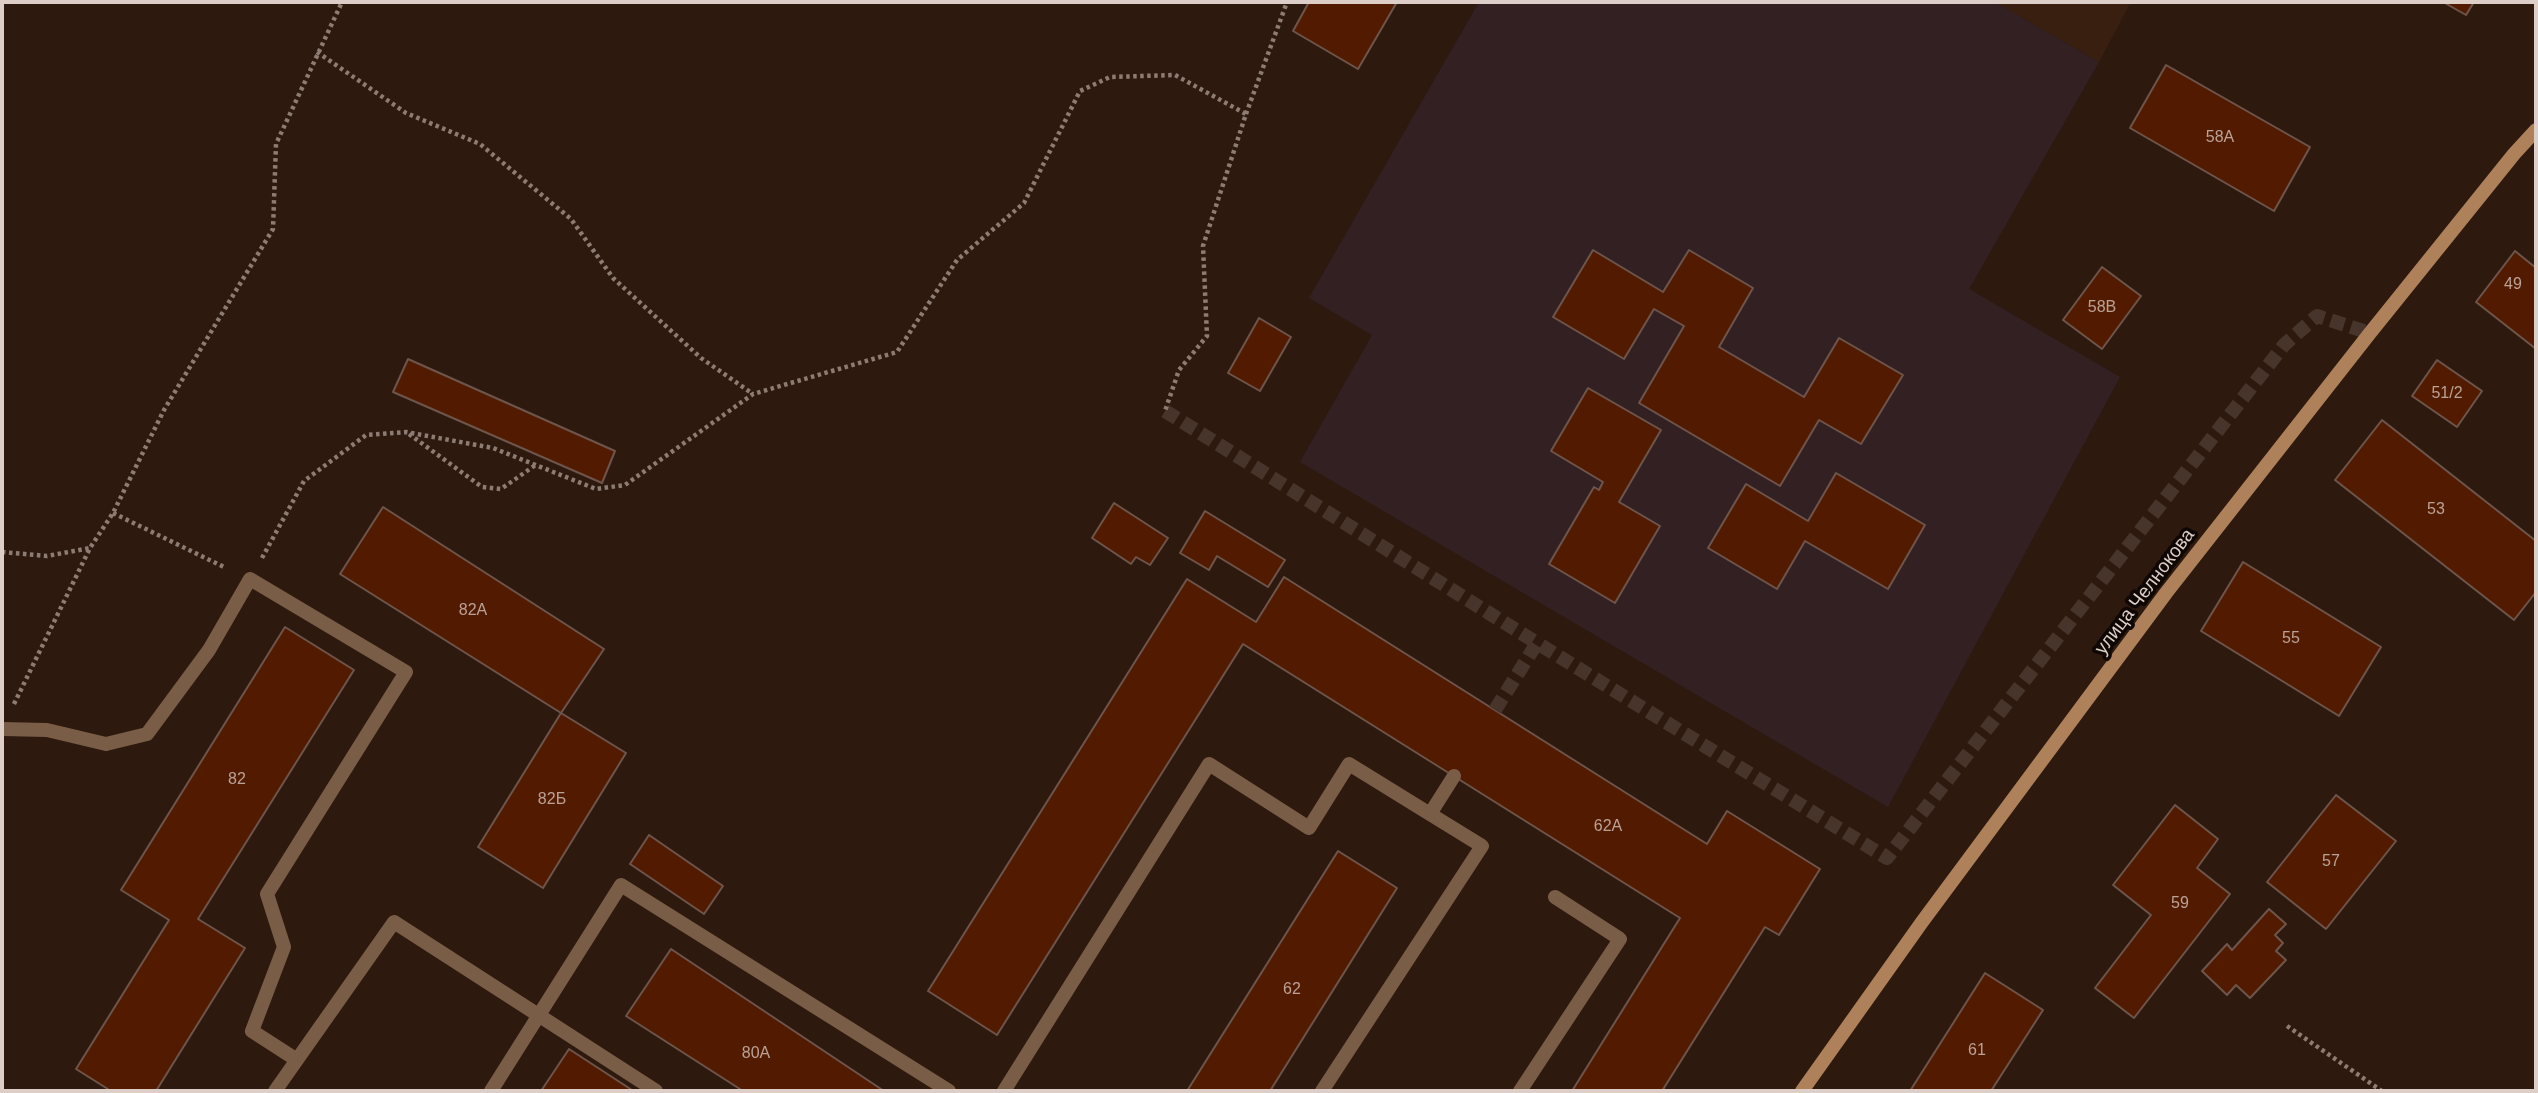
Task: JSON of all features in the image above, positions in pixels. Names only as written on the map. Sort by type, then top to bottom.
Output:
[{"type":"main road","name":"улица Челнокова","points":[[1802,1091],[1922,922],[2166,593],[2370,333],[2536,130]]},
{"type":"street","points":[[2,729],[47,730],[106,744],[147,734],[209,650],[250,579],[406,673],[267,894],[284,947],[252,1031],[297,1060]]},
{"type":"street","points":[[1004,1091],[1209,764],[1309,828],[1349,764],[1482,846],[1322,1091]]},
{"type":"street","points":[[1430,814],[1454,776]]},
{"type":"street","points":[[491,1091],[621,885],[949,1091]]},
{"type":"street","points":[[1520,1091],[1620,939],[1555,897]]},
{"type":"street","points":[[275,1091],[394,922],[656,1091]]},
{"type":"path","points":[[2,729],[90,548],[113,513],[164,410],[273,229],[276,144],[342,2]]},
{"type":"path","points":[[1165,411],[1180,370],[1207,336],[1203,246],[1246,114],[1287,2]]},
{"type":"path","points":[[317,52],[406,113],[480,144],[571,219],[613,278],[701,358],[753,394]]},
{"type":"path","points":[[113,513],[250,579],[304,481],[366,435],[406,432],[493,447],[596,489],[625,485],[753,394],[897,352],[957,260],[1024,202],[1080,91],[1111,77],[1175,75],[1246,114]]},
{"type":"path","points":[[406,432],[482,487],[500,489],[538,464]]},
{"type":"path","points":[[2,552],[47,556],[90,548]]},
{"type":"path","points":[[2287,1026],[2382,1091]]},
{"type":"shaded area","points":[[1479,2],[1995,2],[2099,62],[1969,289],[2120,377],[1888,807],[1300,462],[1372,335],[1309,298]]},
{"type":"shaded area","points":[[1995,2],[2131,2],[2099,62]]},
{"type":"building","points":[[1309,2],[1397,2],[1358,69],[1293,31]]},
{"type":"building","points":[[2443,2],[2474,2],[2466,15]]},
{"type":"building","points":[[2166,65],[2310,147],[2274,211],[2130,128]]},
{"type":"building","points":[[1593,250],[1663,292],[1689,250],[1753,288],[1719,347],[1804,397],[1839,338],[1903,375],[1861,444],[1819,420],[1780,486],[1639,403],[1684,326],[1654,309],[1624,359],[1553,317]]},
{"type":"building","points":[[2515,251],[2536,268],[2536,349],[2476,302]]},
{"type":"building","points":[[2102,267],[2141,296],[2102,349],[2063,320]]},
{"type":"building","points":[[1259,318],[1291,337],[1260,391],[1228,373]]},
{"type":"building","points":[[408,359],[615,451],[602,483],[393,392]]},
{"type":"building","points":[[2437,360],[2482,391],[2457,427],[2412,396]]},
{"type":"building","points":[[1588,388],[1661,430],[1619,502],[1660,526],[1615,603],[1549,564],[1594,487],[1599,490],[1603,482],[1551,451]]},
{"type":"building","points":[[2382,420],[2536,541],[2536,592],[2514,620],[2335,480]]},
{"type":"building","points":[[1836,473],[1925,525],[1888,589],[1805,541],[1777,589],[1708,548],[1746,484],[1808,521]]},
{"type":"building","points":[[1114,503],[1168,538],[1150,565],[1136,557],[1131,564],[1092,538]]},
{"type":"building","points":[[383,507],[604,649],[561,713],[340,574]]},
{"type":"building","points":[[1205,511],[1285,560],[1268,587],[1217,556],[1209,570],[1180,553]]},
{"type":"building","points":[[2243,562],[2381,647],[2339,716],[2201,631]]},
{"type":"building","points":[[1284,577],[1707,844],[1727,811],[1820,869],[1779,935],[1765,927],[1662,1091],[1572,1091],[1680,918],[1243,644],[997,1035],[928,991],[1187,579],[1256,622]]},
{"type":"building","points":[[285,627],[354,670],[198,919],[245,948],[156,1091],[111,1091],[76,1069],[169,920],[121,890]]},
{"type":"building","points":[[561,713],[626,753],[543,888],[478,847]]},
{"type":"building","points":[[2336,795],[2396,841],[2326,929],[2267,882]]},
{"type":"building","points":[[2175,805],[2218,839],[2197,868],[2230,894],[2134,1018],[2095,988],[2151,915],[2113,885]]},
{"type":"building","points":[[649,835],[723,886],[704,914],[630,864]]},
{"type":"building","points":[[1338,851],[1397,888],[1270,1091],[1187,1091]]},
{"type":"building","points":[[2269,909],[2286,924],[2275,935],[2283,943],[2276,951],[2286,960],[2250,998],[2236,985],[2227,995],[2202,971],[2227,944],[2232,950]]},
{"type":"building","points":[[671,949],[884,1091],[743,1091],[626,1016]]},
{"type":"building","points":[[1985,973],[2043,1010],[1991,1091],[1910,1091]]},
{"type":"building","points":[[569,1049],[632,1090],[541,1091]]},
{"type":"tunnel","points":[[1495,710],[1537,643],[1887,858],[2284,345],[2317,316],[2370,333]]},
{"type":"tunnel","points":[[1165,411],[1537,643]]}]
